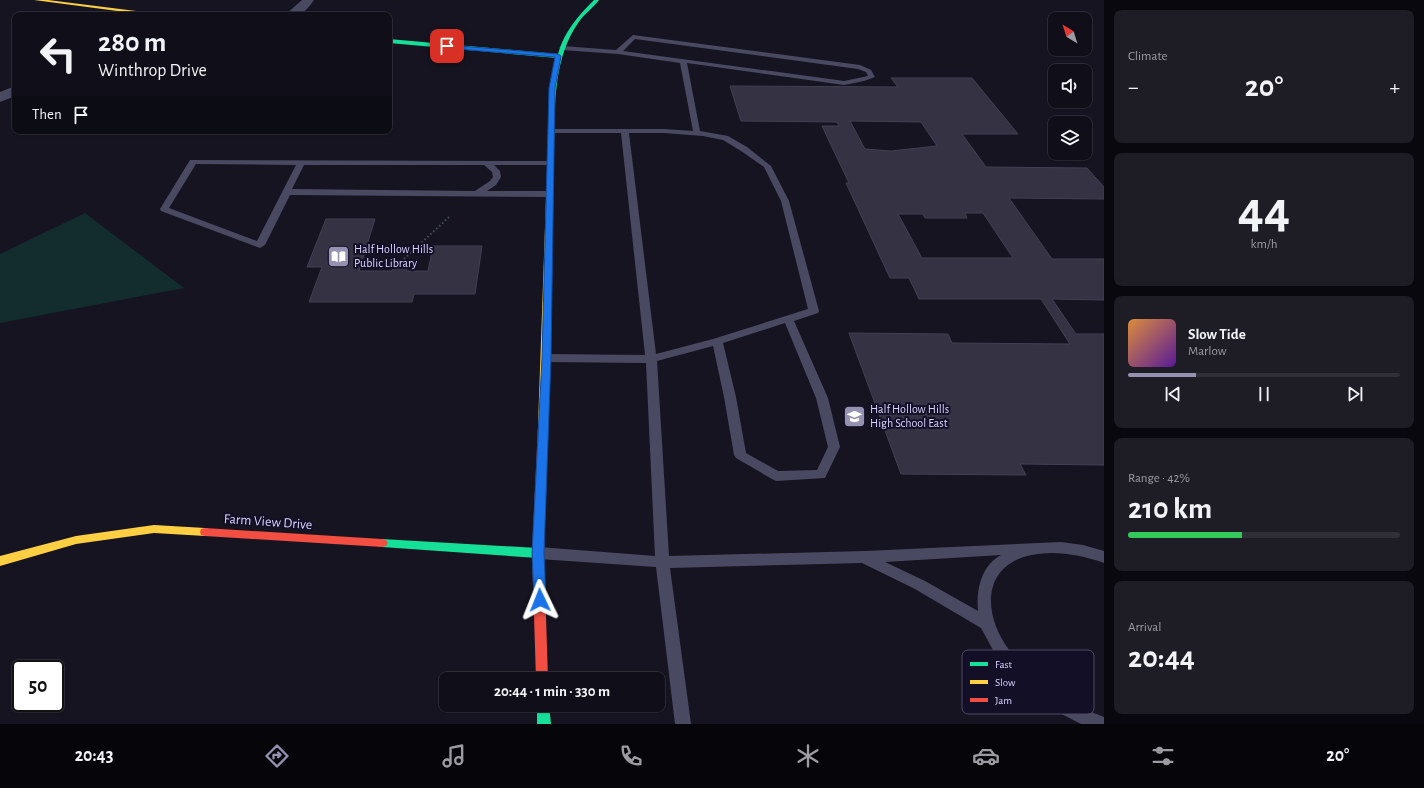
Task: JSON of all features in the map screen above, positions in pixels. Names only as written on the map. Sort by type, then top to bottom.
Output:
[{"type":"main road","points":[[36,0],[131,12]]},
{"type":"main road","points":[[542,672],[538,553],[546,358],[552,88],[560,52],[576,22],[597,0]]},
{"type":"main road","points":[[392,41],[560,52]]},
{"type":"main road","name":"Farm View Drive","points":[[0,561],[76,540],[154,529],[538,553]]},
{"type":"main road","points":[[543,712],[544,724]]},
{"type":"street","points":[[295,12],[304,6],[308,0]]},
{"type":"street","points":[[0,98],[12,92]]},
{"type":"lane","points":[[560,52],[618,52],[844,83],[862,80],[872,76],[869,72],[860,67],[633,37],[618,52]]},
{"type":"lane","points":[[683,61],[697,134]]},
{"type":"lane","points":[[546,358],[651,359],[717,341],[814,311],[785,201],[767,166],[744,149],[724,138],[697,134],[664,131],[551,131]]},
{"type":"lane","points":[[625,132],[651,359],[662,562],[683,724]]},
{"type":"lane","points":[[301,163],[288,192],[260,245],[164,209],[193,162],[550,163]]},
{"type":"lane","points":[[478,193],[493,183],[497,177],[496,171],[486,163]]},
{"type":"lane","points":[[288,192],[550,194]]},
{"type":"lane","points":[[717,341],[730,397],[740,455],[776,476],[821,475],[834,447],[822,398],[788,319]]},
{"type":"lane","points":[[538,553],[662,562],[865,557],[1061,547],[1104,557]]},
{"type":"lane","points":[[1000,650],[986,623],[983,596],[991,574],[1007,557],[1032,548]]},
{"type":"lane","points":[[865,557],[920,585],[986,623]]},
{"type":"lane","points":[[1072,714],[1082,720],[1101,724]]},
{"type":"path","points":[[400,266],[402,261],[450,216]]},
{"type":"green space","points":[[85,213],[184,288],[0,323],[0,254]]},
{"type":"building","name":"Half Hollow Hills High School East","points":[[891,78],[972,78],[1018,134],[962,134],[986,167],[1087,168],[1104,187],[1104,199],[1009,198],[1052,259],[1104,259],[1104,300],[1052,299],[1076,334],[1104,334],[1104,465],[1020,464],[1026,475],[901,474],[849,333],[948,334],[952,343],[1070,344],[1041,299],[919,299],[909,278],[890,278],[846,183],[849,183],[822,126],[839,126],[837,122],[741,121],[730,86],[898,87]],"holes":[[[850,121],[921,122],[937,146],[891,151],[865,149]],[[965,213],[983,213],[1013,258],[922,258],[898,214],[923,214],[925,218],[967,218]]]},
{"type":"building","name":"Half Hollow Hills Public Library","points":[[326,219],[375,219],[359,271],[392,271],[394,266],[408,266],[406,271],[428,271],[433,246],[482,246],[475,294],[414,294],[412,302],[309,302],[322,267],[307,267]]},
{"type":"traffic: fast","points":[[551,143],[552,96],[561,51],[576,22],[597,0]]},
{"type":"traffic: fast","points":[[392,41],[558,56]]},
{"type":"traffic: fast","points":[[382,543],[538,553]]},
{"type":"traffic: fast","points":[[543,712],[544,724]]},
{"type":"traffic: slow","points":[[36,0],[135,12]]},
{"type":"traffic: slow","points":[[543,426],[551,143]]},
{"type":"traffic: slow","points":[[0,561],[76,540],[154,529],[205,532]]},
{"type":"traffic: jam","points":[[542,672],[538,553],[543,426]]},
{"type":"traffic: jam","points":[[205,532],[382,543]]},
{"type":"place","name":"Half Hollow Hills Public Library","points":[[338,256]]},
{"type":"place","name":"Half Hollow Hills High School East","points":[[855,416]]},
{"type":"route","points":[[447,46],[558,56],[552,88],[546,358],[538,553],[540,600]]}]
